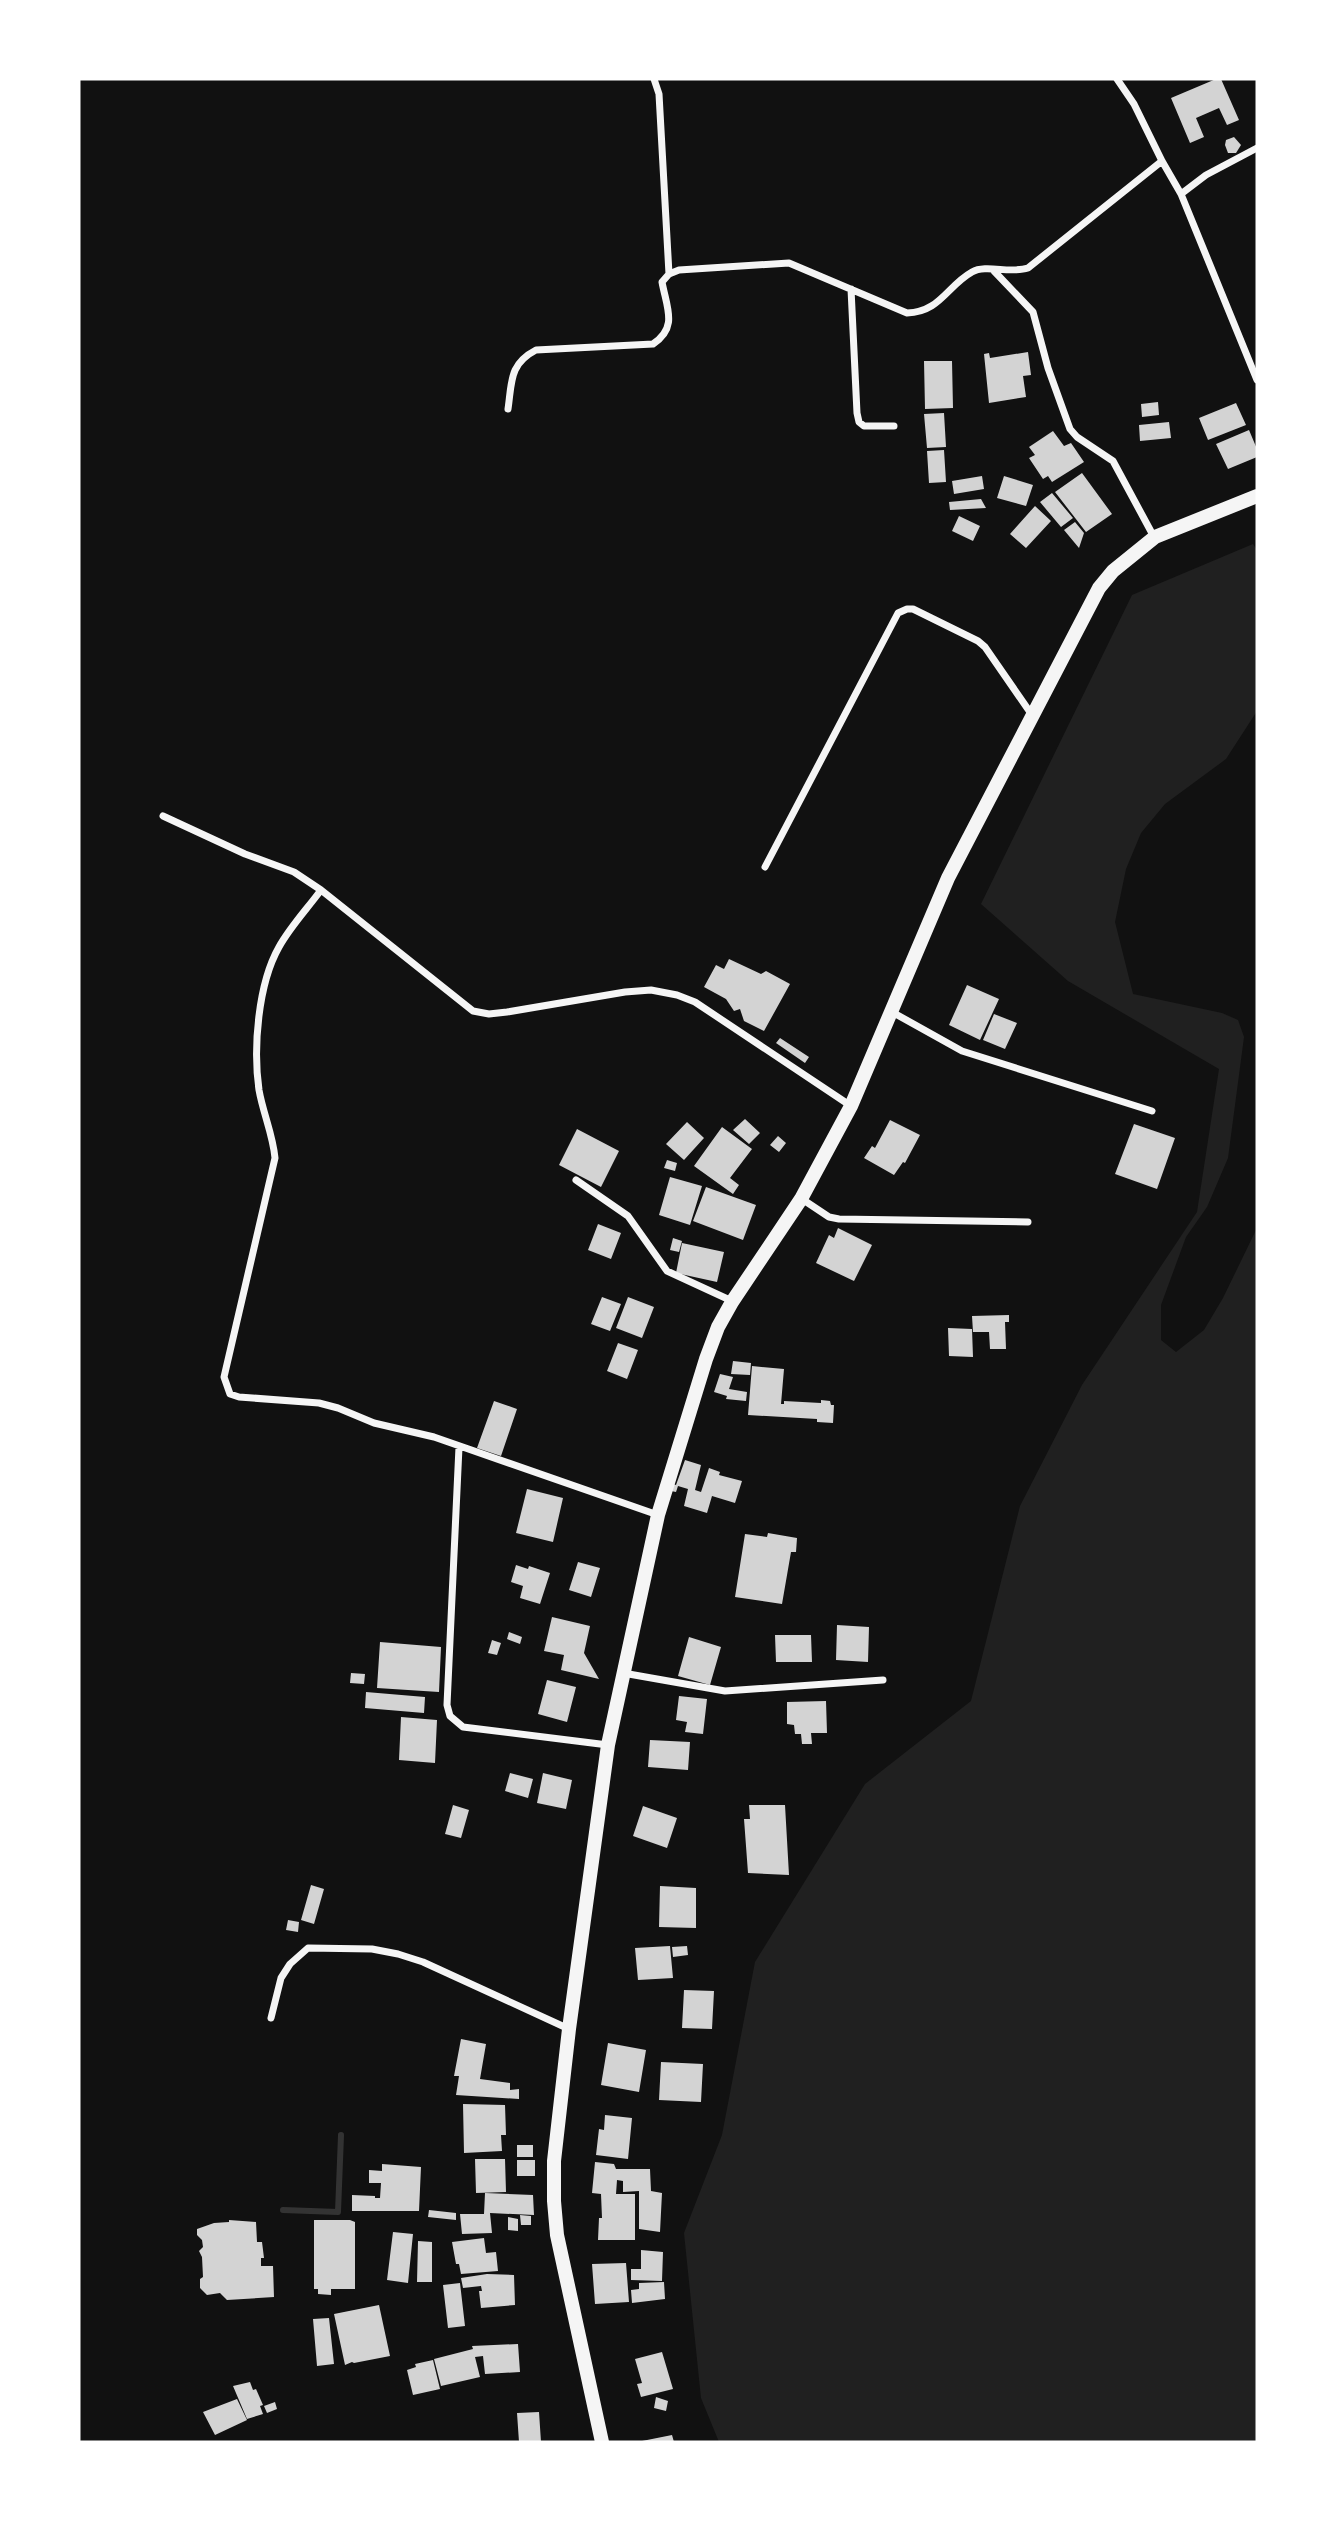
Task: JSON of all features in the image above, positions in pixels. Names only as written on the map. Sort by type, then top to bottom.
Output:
[{"type":"main road","points":[[602,2442],[557,2235],[554,2161],[569,2029],[608,1745],[658,1515],[706,1359],[718,1327],[732,1302],[801,1199],[850,1106],[948,878],[1099,588],[1113,571],[1155,537],[1257,496]]},
{"type":"street","points":[[654,79],[659,94],[669,274]]},
{"type":"street","points":[[1117,79],[1134,104],[1181,194],[1257,380]]},
{"type":"street","points":[[1181,194],[1206,175],[1257,148]]},
{"type":"street","points":[[508,409],[514,368],[523,357],[536,350],[653,344],[665,336],[669,325],[662,282],[669,274],[679,270],[789,263],[907,313],[921,313],[934,306],[973,271],[1019,271],[1028,268],[1162,161]]},
{"type":"street","points":[[994,271],[1032,312],[1050,377],[1070,429],[1077,437],[1113,461],[1155,537]]},
{"type":"street","points":[[851,289],[859,422],[864,426],[894,426]]},
{"type":"street","points":[[765,867],[898,613],[913,609],[978,641],[985,647],[1032,715]]},
{"type":"street","points":[[163,816],[245,854],[293,872],[321,890],[473,1011],[507,1013],[625,992],[651,990],[677,995],[706,1009],[850,1106]]},
{"type":"street","points":[[321,890],[273,959],[257,1018],[259,1089],[275,1158],[224,1377],[225,1386],[230,1394],[239,1396],[319,1403],[338,1408],[374,1423],[434,1437],[658,1515]]},
{"type":"street","points":[[891,1012],[962,1051],[1152,1111]]},
{"type":"street","points":[[576,1180],[628,1216],[667,1272],[732,1302]]},
{"type":"street","points":[[801,1199],[829,1217],[839,1219],[1028,1223]]},
{"type":"street","points":[[459,1447],[447,1704],[450,1716],[463,1727],[608,1745]]},
{"type":"street","points":[[622,1673],[725,1691],[883,1680]]},
{"type":"street","points":[[271,2018],[281,1978],[289,1964],[308,1948],[372,1949],[423,1962],[569,2029]]},
{"type":"shaded area","points":[[1253,544],[1257,550],[1257,711],[1226,759],[1165,804],[1141,833],[1126,869],[1115,922],[1133,994],[1222,1013],[1238,1020],[1244,1037],[1228,1158],[1207,1207],[1186,1237],[1161,1305],[1161,1340],[1176,1352],[1204,1330],[1223,1298],[1257,1228],[1257,2442],[719,2442],[701,2398],[684,2233],[722,2135],[755,1962],[865,1784],[971,1701],[1020,1506],[1082,1385],[1197,1212],[1219,1069],[1068,981],[981,904],[1132,595]]},
{"type":"building","points":[[1221,79],[1239,120],[1227,125],[1219,108],[1196,118],[1204,137],[1190,143],[1171,98]]},
{"type":"building","points":[[1234,137],[1241,145],[1236,153],[1228,153],[1226,140]]},
{"type":"building","points":[[1028,352],[1031,375],[1023,376],[1026,397],[989,403],[984,354],[989,353],[990,358]]},
{"type":"building","points":[[924,361],[952,361],[953,408],[925,409]]},
{"type":"building","points":[[1158,402],[1159,415],[1142,417],[1141,404]]},
{"type":"building","points":[[1236,403],[1246,425],[1208,440],[1199,418]]},
{"type":"building","points":[[944,413],[946,447],[927,448],[924,414]]},
{"type":"building","points":[[1169,422],[1171,438],[1140,441],[1139,425]]},
{"type":"building","points":[[1249,430],[1257,449],[1257,457],[1228,469],[1216,444]]},
{"type":"building","points":[[1053,431],[1064,446],[1071,443],[1084,462],[1052,482],[1048,476],[1043,479],[1029,458],[1035,455],[1029,447]]},
{"type":"building","points":[[944,450],[946,482],[929,483],[927,451]]},
{"type":"building","points":[[1082,473],[1112,514],[1086,532],[1055,492]]},
{"type":"building","points":[[982,476],[984,489],[954,494],[952,481]]},
{"type":"building","points":[[1004,476],[1033,485],[1026,506],[997,498]]},
{"type":"building","points":[[1052,493],[1073,518],[1061,527],[1040,502]]},
{"type":"building","points":[[981,499],[986,508],[950,510],[949,502]]},
{"type":"building","points":[[1035,506],[1051,521],[1026,548],[1010,534]]},
{"type":"building","points":[[959,516],[980,526],[973,541],[952,531]]},
{"type":"building","points":[[1075,522],[1084,533],[1079,548],[1064,530]]},
{"type":"building","points":[[729,959],[761,974],[766,971],[790,984],[764,1031],[744,1021],[740,1009],[734,1011],[726,999],[704,987],[716,965],[724,969]]},
{"type":"building","points":[[967,985],[999,999],[980,1040],[949,1025]]},
{"type":"building","points":[[994,1014],[1017,1023],[1005,1049],[983,1040]]},
{"type":"building","points":[[780,1038],[809,1057],[805,1063],[776,1043]]},
{"type":"building","points":[[745,1119],[760,1133],[749,1144],[733,1130]]},
{"type":"building","points":[[890,1120],[920,1135],[905,1163],[903,1162],[894,1175],[864,1158],[872,1146],[875,1148]]},
{"type":"building","points":[[687,1122],[704,1138],[684,1160],[666,1144]]},
{"type":"building","points":[[1134,1124],[1175,1138],[1157,1189],[1115,1174]]},
{"type":"building","points":[[722,1127],[752,1149],[730,1178],[739,1185],[733,1194],[694,1166]]},
{"type":"building","points":[[577,1129],[619,1151],[601,1187],[559,1165]]},
{"type":"building","points":[[778,1136],[786,1143],[779,1152],[770,1145]]},
{"type":"building","points":[[667,1160],[677,1163],[675,1171],[664,1168]]},
{"type":"building","points":[[670,1177],[702,1186],[690,1225],[659,1215]]},
{"type":"building","points":[[706,1187],[756,1205],[743,1240],[693,1221]]},
{"type":"building","points":[[598,1224],[621,1233],[611,1259],[588,1250]]},
{"type":"building","points":[[838,1228],[872,1245],[854,1281],[816,1263],[829,1235],[834,1238]]},
{"type":"building","points":[[673,1238],[682,1241],[679,1252],[670,1250]]},
{"type":"building","points":[[682,1243],[724,1252],[717,1282],[676,1273]]},
{"type":"building","points":[[602,1297],[621,1304],[610,1331],[591,1324]]},
{"type":"building","points":[[628,1297],[654,1307],[642,1338],[616,1328]]},
{"type":"building","points":[[1009,1315],[1009,1322],[1005,1322],[1006,1349],[990,1349],[989,1332],[973,1332],[972,1316]]},
{"type":"building","points":[[948,1328],[972,1329],[973,1357],[949,1356]]},
{"type":"building","points":[[618,1343],[638,1350],[627,1379],[607,1371]]},
{"type":"building","points":[[733,1361],[751,1363],[750,1375],[731,1374]]},
{"type":"building","points":[[752,1366],[784,1369],[781,1404],[784,1404],[784,1401],[830,1401],[831,1405],[834,1405],[833,1423],[817,1422],[817,1419],[748,1415]]},
{"type":"building","points":[[720,1374],[733,1377],[729,1389],[747,1392],[746,1401],[726,1399],[727,1396],[714,1392]]},
{"type":"building","points":[[494,1401],[517,1409],[501,1456],[477,1448]]},
{"type":"building","points":[[685,1460],[701,1465],[695,1490],[701,1492],[709,1468],[720,1472],[719,1475],[742,1481],[735,1503],[712,1496],[707,1513],[684,1506],[688,1489],[678,1486],[676,1492],[671,1491]]},
{"type":"building","points":[[527,1489],[563,1498],[553,1542],[516,1533]]},
{"type":"building","points":[[768,1533],[797,1538],[796,1552],[791,1552],[782,1604],[735,1597],[745,1534],[767,1537]]},
{"type":"building","points":[[578,1562],[600,1568],[591,1597],[569,1590]]},
{"type":"building","points":[[516,1565],[550,1573],[540,1604],[520,1598],[523,1586],[511,1582]]},
{"type":"building","points":[[552,1617],[590,1626],[584,1653],[599,1679],[561,1670],[564,1655],[544,1651]]},
{"type":"building","points":[[837,1625],[869,1627],[868,1662],[836,1660]]},
{"type":"building","points":[[509,1632],[522,1637],[520,1644],[507,1639]]},
{"type":"building","points":[[775,1635],[811,1635],[812,1662],[776,1662]]},
{"type":"building","points":[[689,1637],[721,1647],[710,1685],[678,1676]]},
{"type":"building","points":[[492,1640],[501,1643],[497,1655],[488,1653]]},
{"type":"building","points":[[380,1642],[441,1647],[439,1692],[377,1688]]},
{"type":"building","points":[[351,1673],[365,1674],[364,1684],[350,1683]]},
{"type":"building","points":[[547,1680],[576,1687],[567,1722],[538,1714]]},
{"type":"building","points":[[366,1692],[425,1697],[424,1713],[365,1708]]},
{"type":"building","points":[[679,1696],[707,1699],[703,1734],[685,1732],[687,1722],[676,1720]]},
{"type":"building","points":[[826,1701],[827,1733],[811,1733],[812,1744],[802,1744],[801,1734],[795,1734],[794,1725],[787,1724],[787,1702]]},
{"type":"building","points":[[401,1717],[437,1720],[435,1763],[399,1760]]},
{"type":"building","points":[[650,1740],[690,1742],[688,1770],[648,1767]]},
{"type":"building","points":[[510,1773],[533,1779],[528,1798],[505,1791]]},
{"type":"building","points":[[543,1773],[572,1780],[566,1809],[537,1803]]},
{"type":"building","points":[[453,1805],[469,1810],[461,1838],[445,1834]]},
{"type":"building","points":[[749,1805],[785,1805],[789,1875],[748,1873],[744,1819],[750,1819]]},
{"type":"building","points":[[643,1806],[677,1818],[667,1848],[633,1836]]},
{"type":"building","points":[[311,1885],[324,1889],[314,1924],[301,1920]]},
{"type":"building","points":[[660,1886],[696,1888],[696,1928],[659,1927]]},
{"type":"building","points":[[288,1920],[299,1922],[298,1932],[286,1930]]},
{"type":"building","points":[[670,1946],[673,1978],[638,1980],[635,1948]]},
{"type":"building","points":[[687,1946],[688,1955],[673,1957],[672,1947]]},
{"type":"building","points":[[684,1990],[714,1991],[712,2029],[682,2028]]},
{"type":"building","points":[[461,2039],[486,2044],[480,2079],[510,2083],[510,2090],[519,2089],[519,2099],[456,2095],[459,2076],[454,2076]]},
{"type":"building","points":[[608,2043],[646,2050],[639,2092],[601,2085]]},
{"type":"building","points":[[661,2062],[703,2064],[701,2102],[659,2100]]},
{"type":"building","points":[[463,2104],[505,2105],[506,2135],[501,2135],[502,2151],[464,2153]]},
{"type":"building","points":[[605,2115],[632,2118],[628,2159],[596,2155],[599,2129],[604,2130]]},
{"type":"building","points":[[517,2145],[533,2145],[533,2157],[517,2157]]},
{"type":"building","points":[[475,2159],[505,2159],[506,2192],[476,2193]]},
{"type":"building","points":[[517,2160],[535,2160],[535,2176],[517,2176]]},
{"type":"building","points":[[595,2162],[614,2164],[616,2169],[650,2169],[651,2191],[662,2193],[660,2232],[639,2229],[639,2191],[623,2192],[623,2181],[617,2180],[616,2194],[635,2194],[635,2240],[598,2240],[599,2218],[602,2218],[601,2194],[592,2193]]},
{"type":"building","points":[[382,2164],[421,2167],[419,2211],[352,2211],[352,2195],[380,2198],[381,2183],[369,2183],[369,2170],[382,2171]]},
{"type":"building","points":[[485,2193],[533,2195],[534,2215],[490,2213],[492,2233],[462,2234],[460,2214],[484,2214]]},
{"type":"building","points":[[429,2210],[456,2213],[456,2220],[428,2217]]},
{"type":"building","points":[[520,2215],[531,2216],[531,2225],[521,2225]]},
{"type":"building","points":[[508,2217],[518,2219],[518,2231],[508,2230]]},
{"type":"building","points":[[229,2220],[256,2222],[257,2242],[262,2242],[264,2258],[261,2258],[261,2266],[273,2266],[274,2297],[227,2300],[220,2293],[207,2295],[200,2288],[200,2279],[203,2277],[199,2251],[203,2247],[197,2229]]},
{"type":"building","points":[[314,2220],[355,2222],[355,2289],[331,2289],[331,2295],[318,2294],[318,2289],[314,2289]]},
{"type":"building","points":[[393,2232],[413,2234],[408,2283],[387,2280]]},
{"type":"building","points":[[484,2238],[486,2253],[496,2252],[498,2271],[461,2274],[459,2264],[456,2264],[452,2242]]},
{"type":"building","points":[[418,2241],[432,2242],[432,2282],[417,2282]]},
{"type":"building","points":[[641,2250],[663,2252],[662,2281],[631,2280],[631,2269],[641,2269]]},
{"type":"building","points":[[626,2263],[629,2302],[595,2304],[592,2264]]},
{"type":"building","points":[[487,2274],[514,2275],[515,2305],[481,2308],[481,2286],[463,2288],[461,2278]]},
{"type":"building","points":[[664,2282],[665,2299],[632,2303],[631,2290],[639,2289],[639,2283]]},
{"type":"building","points":[[460,2283],[465,2326],[448,2328],[443,2285]]},
{"type":"building","points":[[379,2305],[390,2356],[345,2365],[334,2314]]},
{"type":"building","points":[[329,2318],[334,2364],[317,2366],[313,2319]]},
{"type":"building","points":[[518,2344],[520,2372],[485,2374],[483,2356],[475,2357],[480,2377],[441,2386],[434,2359],[473,2349],[472,2346]]},
{"type":"building","points":[[662,2352],[673,2389],[641,2397],[637,2384],[642,2383],[635,2359]]},
{"type":"building","points":[[433,2360],[440,2389],[413,2395],[407,2370],[416,2367],[415,2364]]},
{"type":"building","points":[[250,2382],[263,2405],[260,2406],[263,2414],[247,2419],[233,2386]]},
{"type":"building","points":[[656,2397],[668,2401],[666,2411],[654,2408]]},
{"type":"building","points":[[237,2399],[247,2420],[215,2435],[203,2412]]},
{"type":"building","points":[[275,2402],[277,2409],[267,2413],[264,2406]]},
{"type":"building","points":[[539,2412],[541,2442],[519,2442],[517,2413]]},
{"type":"building","points":[[672,2435],[674,2442],[642,2442],[642,2441]]},
{"type":"waterway","points":[[283,2210],[338,2212],[341,2135]]}]
